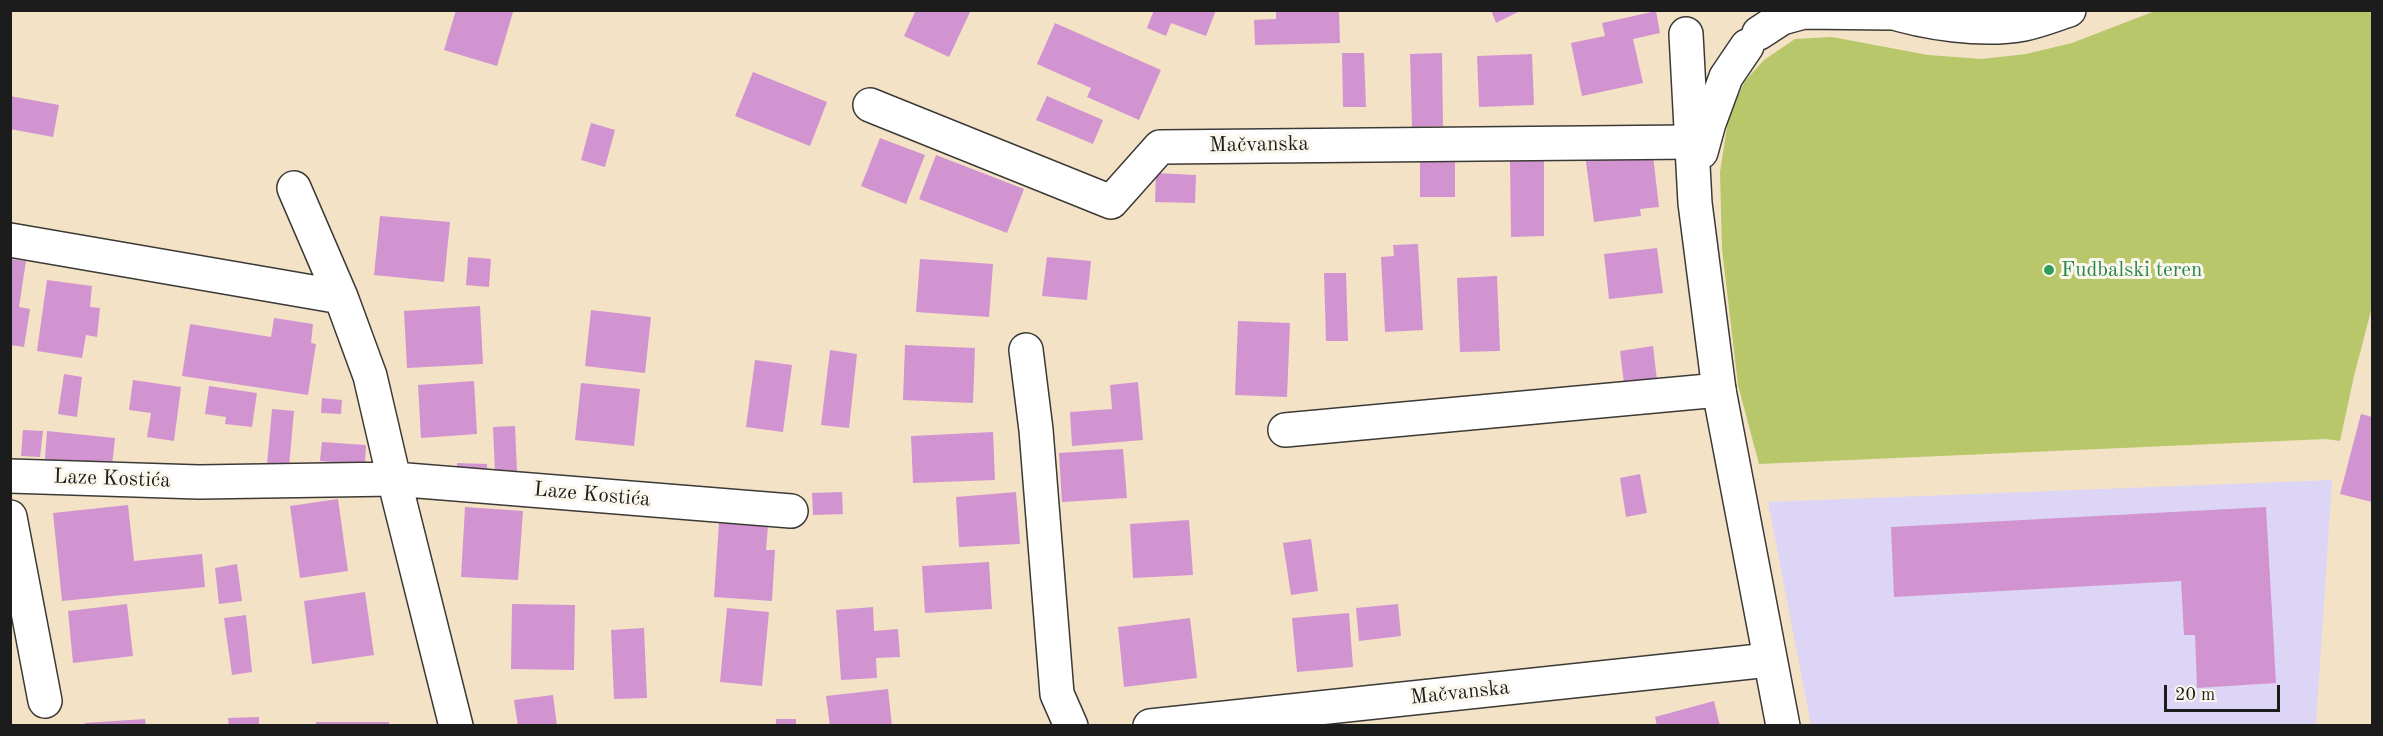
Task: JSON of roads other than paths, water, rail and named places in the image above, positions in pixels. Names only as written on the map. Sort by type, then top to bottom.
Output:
[{"type":"street","points":[[1683,22],[1698,46],[1714,53],[1732,53],[1756,30],[1782,18],[1804,12],[1888,12],[1977,26],[2023,24],[2069,10]]},
{"type":"street","points":[[1683,22],[1693,182],[1719,390],[1783,726]]},
{"type":"street","points":[[1693,182],[1717,99],[1726,77],[1756,30]]},
{"type":"street","name":"Mačvanska","points":[[870,105],[1111,202],[1160,147],[1692,142]]},
{"type":"street","points":[[294,188],[341,297],[370,376],[456,726]]},
{"type":"street","points":[[10,240],[341,297]]},
{"type":"street","points":[[1026,350],[1036,430],[1057,694],[1071,726]]},
{"type":"street","points":[[1285,430],[1719,390]]},
{"type":"street","name":"Laze Kostića","points":[[10,476],[199,482],[394,479],[791,511]]},
{"type":"street","points":[[10,517],[45,701]]},
{"type":"street","name":"Mačvanska","points":[[1150,726],[1769,660]]},
{"type":"place","name":"Fudbalski teren","points":[[2049,270]]}]
